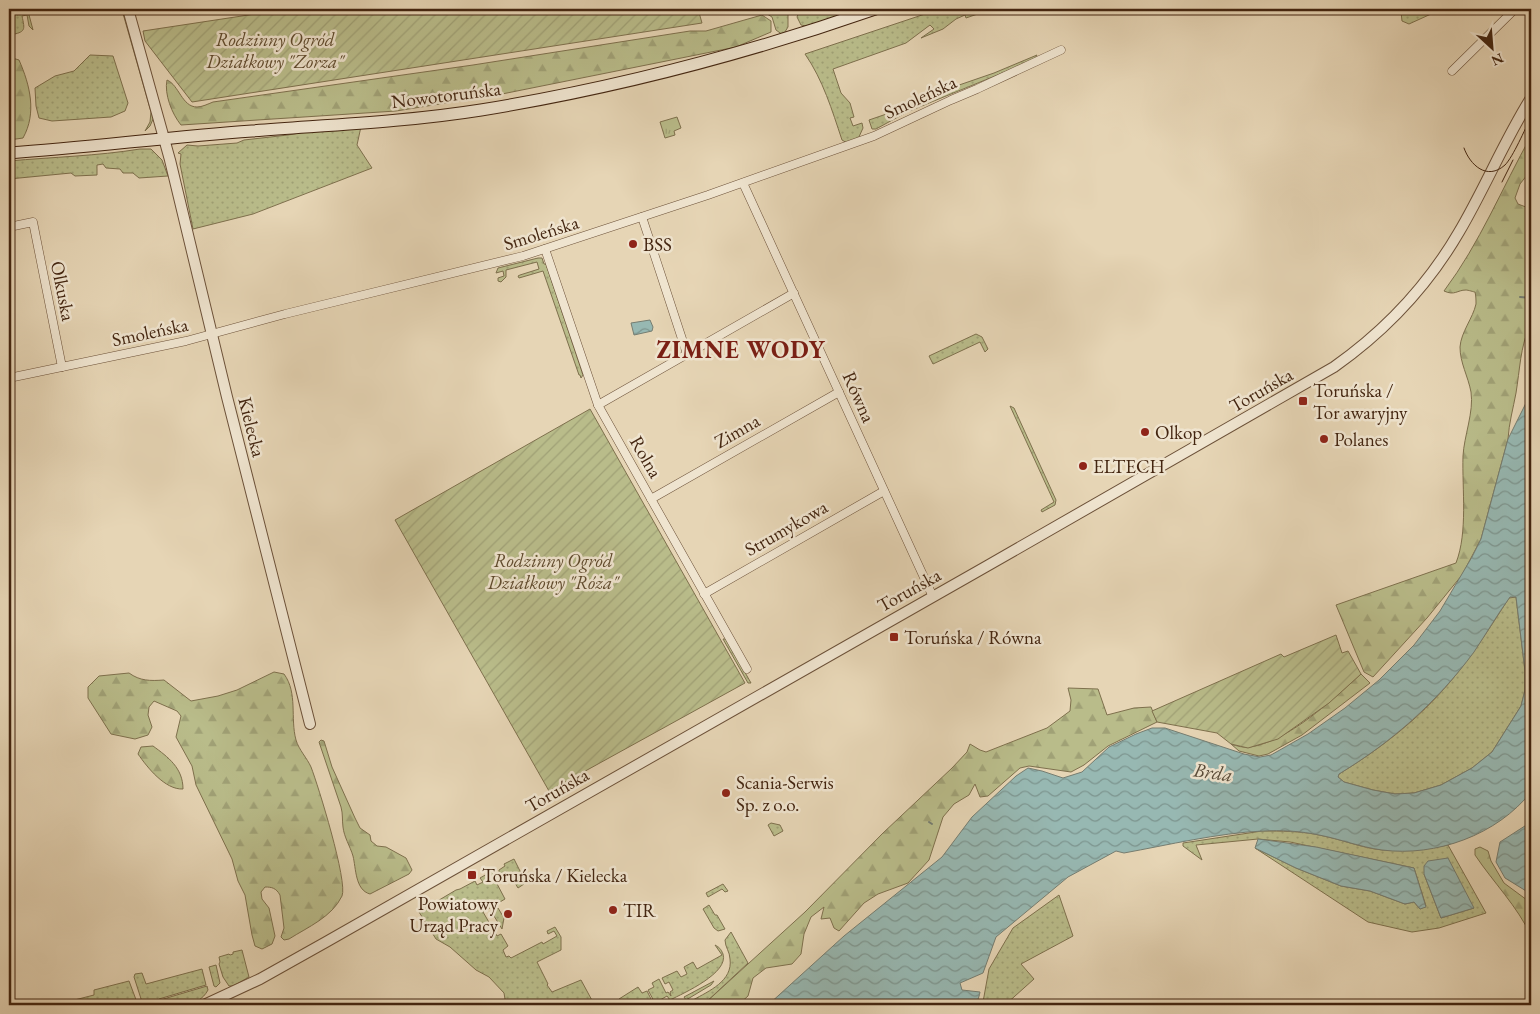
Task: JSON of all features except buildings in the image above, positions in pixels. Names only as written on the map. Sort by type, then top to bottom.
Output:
[{"type":"main road","name":"Nowotoruńska","points":[[9,153],[392,120],[479,110],[549,98],[632,80],[737,54],[876,9]]},
{"type":"street","name":"Kielecka","points":[[128,9],[164,139],[310,724]]},
{"type":"street","points":[[1452,71],[1515,9]]},
{"type":"street","name":"Smoleńska","points":[[9,378],[178,343],[285,314],[512,260],[743,183],[874,136],[1061,50]]},
{"type":"street","name":"Toruńska","points":[[204,1005],[288,963],[1334,367],[1368,341],[1409,302],[1448,250],[1531,98]]},
{"type":"street","name":"Równa","points":[[743,183],[933,597]]},
{"type":"street","points":[[642,217],[687,354]]},
{"type":"street","name":"Olkuska","points":[[9,226],[33,222],[62,367]]},
{"type":"street","name":"Rolna","points":[[545,249],[598,405],[747,669]]},
{"type":"street","points":[[598,405],[794,293]]},
{"type":"street","name":"Zimna","points":[[651,499],[839,392]]},
{"type":"street","name":"Strumykowa","points":[[704,594],[884,491]]},
{"type":"green space","points":[[125,9],[154,117],[150,126],[145,131],[150,122],[151,112],[122,10]]},
{"type":"green space","name":"Rodzinny Ogród Działkowy \"Zorza\"","points":[[288,9],[698,9],[702,23],[192,102],[145,41],[143,31]]},
{"type":"green space","points":[[759,9],[788,9],[788,27],[783,35],[776,30],[772,17]]},
{"type":"green space","points":[[800,9],[860,9],[806,26],[801,25],[797,17]]},
{"type":"green space","points":[[940,9],[992,9],[966,18],[965,15],[943,29],[921,38],[934,29],[930,25],[906,43],[833,69],[841,93],[850,103],[854,117],[850,118],[853,126],[862,123],[863,128],[858,139],[847,143],[842,140],[822,85],[805,54]]},
{"type":"green space","points":[[1404,9],[1442,9],[1409,24],[1402,21],[1401,12]]},
{"type":"green space","points":[[28,11],[33,30],[29,26],[27,15],[22,16],[23,30],[10,35],[11,39],[9,39],[9,14],[16,12],[17,15]]},
{"type":"green space","points":[[762,15],[771,21],[771,32],[736,47],[502,94],[396,111],[181,125],[172,110],[166,86],[167,80],[175,86],[184,100],[192,106],[199,107],[213,102],[473,65],[690,31],[706,31]]},
{"type":"green space","points":[[90,55],[113,56],[128,103],[125,111],[111,117],[52,121],[39,118],[35,88],[55,76],[74,71]]},
{"type":"green space","points":[[1037,55],[1034,60],[907,112],[876,129],[872,129],[869,120],[901,109],[901,105],[994,73]]},
{"type":"green space","points":[[9,57],[19,60],[29,89],[31,109],[30,119],[23,138],[9,140]]},
{"type":"green space","points":[[677,117],[681,128],[674,131],[675,135],[665,138],[660,122]]},
{"type":"green space","points":[[362,122],[357,145],[372,168],[253,214],[193,229],[180,164],[181,154],[178,153],[187,145],[237,143],[244,140],[288,135]]},
{"type":"green space","points":[[1531,136],[1531,170],[1520,184],[1515,198],[1518,204],[1531,209],[1530,325],[1522,350],[1508,439],[1481,539],[1462,575],[1427,618],[1373,677],[1364,672],[1336,605],[1456,563],[1462,538],[1464,510],[1463,456],[1472,400],[1470,386],[1461,359],[1460,347],[1462,336],[1476,300],[1475,292],[1463,290],[1451,293],[1444,291],[1480,235]]},
{"type":"green space","points":[[151,149],[162,160],[168,176],[139,178],[133,173],[123,173],[120,169],[106,168],[103,164],[97,165],[97,175],[75,176],[71,173],[9,179],[9,161],[91,155]]},
{"type":"green space","points":[[542,258],[544,264],[546,264],[583,375],[581,378],[543,271],[519,278],[518,276],[539,269],[537,262],[506,270],[506,277],[501,282],[498,281],[498,278],[504,276],[503,271],[496,273],[498,268]]},
{"type":"green space","points":[[976,334],[982,337],[988,349],[985,352],[980,342],[933,364],[929,356]]},
{"type":"green space","points":[[1010,406],[1014,408],[1056,500],[1055,505],[1042,512],[1041,510],[1054,502]]},
{"type":"green space","name":"Rodzinny Ogród Działkowy \"Róża\"","points":[[590,409],[745,683],[549,791],[395,520]]},
{"type":"green space","points":[[1516,597],[1525,671],[1525,690],[1521,706],[1492,752],[1472,768],[1441,785],[1414,793],[1395,794],[1373,790],[1344,782],[1338,777],[1339,774],[1398,733],[1438,696],[1466,662],[1509,598]]},
{"type":"green space","points":[[1336,635],[1342,653],[1348,651],[1361,674],[1329,703],[1278,739],[1248,748],[1231,744],[1217,733],[1157,722],[1152,711],[1281,654],[1284,657]]},
{"type":"green space","points":[[723,639],[726,639],[751,683],[748,683]]},
{"type":"green space","points":[[274,672],[284,674],[291,689],[296,740],[311,767],[320,793],[337,854],[343,887],[342,896],[338,903],[326,916],[289,939],[284,940],[281,937],[284,928],[280,895],[274,888],[265,887],[261,892],[262,899],[269,908],[275,936],[272,944],[262,949],[255,946],[245,895],[238,881],[232,859],[196,785],[192,766],[176,737],[181,716],[177,711],[154,701],[149,707],[148,715],[152,727],[148,735],[135,739],[111,734],[88,698],[88,687],[99,676],[129,673],[145,680],[164,680],[191,701],[237,690]]},
{"type":"green space","points":[[1361,674],[1370,683],[1302,735],[1268,754],[1259,756],[1239,751],[1231,744],[1250,747],[1280,737],[1309,718]]},
{"type":"green space","points":[[1068,688],[1098,689],[1107,715],[1134,708],[1151,707],[1157,722],[1108,746],[1084,765],[1071,772],[1029,766],[1020,768],[988,796],[980,797],[975,784],[969,795],[954,804],[943,817],[929,860],[908,883],[878,894],[864,903],[839,931],[834,928],[830,918],[821,919],[824,907],[811,917],[804,934],[801,954],[792,964],[766,968],[753,978],[748,996],[738,1005],[703,1005],[805,912],[883,833],[952,768],[967,752],[970,744],[986,752],[1047,728],[1070,711],[1071,700]]},
{"type":"green space","points":[[321,740],[324,741],[332,767],[360,828],[370,835],[371,841],[377,846],[386,847],[406,858],[412,870],[409,874],[370,894],[361,888],[357,878],[353,856],[344,831],[341,807],[319,742]]},
{"type":"green space","points":[[153,746],[174,764],[180,775],[183,789],[163,782],[151,771],[138,754],[141,747]]},
{"type":"green space","points":[[771,823],[780,825],[783,831],[774,836],[768,825]]},
{"type":"green space","points":[[1262,831],[1290,831],[1327,837],[1383,850],[1432,848],[1448,845],[1486,913],[1439,928],[1412,932],[1368,922],[1255,848],[1296,868],[1341,886],[1370,891],[1405,904],[1414,902],[1420,909],[1426,906],[1414,868],[1290,842],[1258,839],[1196,845],[1202,860],[1183,846],[1183,843]],"holes":[[[1424,874],[1474,908],[1441,918]]]},
{"type":"green space","points":[[1480,847],[1488,851],[1491,861],[1504,883],[1531,903],[1531,936],[1526,925],[1475,855],[1475,849]]},
{"type":"green space","points":[[514,859],[525,881],[518,888],[509,873],[499,877],[499,870],[505,866],[504,864]]},
{"type":"green space","points":[[494,870],[495,880],[505,899],[483,912],[497,936],[501,934],[508,946],[503,950],[506,957],[509,956],[511,958],[557,936],[554,931],[548,934],[547,931],[555,927],[561,937],[561,950],[537,962],[547,985],[552,992],[581,980],[596,1005],[510,1005],[505,999],[504,993],[489,977],[476,970],[450,947],[436,939],[419,912],[475,881],[477,885],[483,882],[480,878]]},
{"type":"green space","points":[[723,884],[728,891],[725,892],[722,889],[708,897],[706,893]]},
{"type":"green space","points":[[1059,895],[1073,936],[1021,964],[1034,979],[1005,1005],[981,1005],[989,969],[1013,928]]},
{"type":"green space","points":[[709,905],[725,929],[718,931],[714,928],[703,909]]},
{"type":"green space","points":[[498,908],[504,918],[502,929],[494,916],[494,911]]},
{"type":"green space","points":[[731,932],[748,963],[703,1005],[692,1005],[695,1004],[693,1000],[719,984],[728,973],[730,959],[725,940]]},
{"type":"green space","points":[[715,945],[720,948],[723,954],[723,961],[713,975],[670,1000],[667,996],[655,1003],[648,990],[654,987],[652,983],[659,979],[666,993],[668,992],[671,996],[670,992],[673,990],[669,982],[665,984],[662,978],[677,971],[681,977],[687,974],[684,967],[693,962],[697,969],[722,955]]},
{"type":"green space","points":[[242,950],[249,977],[233,986],[229,986],[223,977],[219,957]]},
{"type":"green space","points":[[216,965],[220,983],[216,987],[214,986],[209,967]]},
{"type":"green space","points":[[202,969],[206,985],[159,999],[154,1005],[143,1005],[134,977],[135,974],[142,973],[146,984]]},
{"type":"green space","points":[[129,981],[138,1005],[55,1005],[94,995],[94,990]]},
{"type":"green space","points":[[714,981],[711,985],[686,1000],[684,997]]},
{"type":"green space","points":[[207,986],[208,990],[204,996],[192,1003],[185,1005],[156,1005],[160,1000]]},
{"type":"green space","points":[[638,987],[642,993],[647,991],[654,1005],[620,1005],[619,999]]},
{"type":"water","points":[[650,320],[653,327],[652,331],[634,335],[631,323]]},
{"type":"water","name":"Brda","points":[[1531,383],[1531,792],[1501,820],[1464,840],[1423,850],[1382,850],[1312,834],[1277,831],[1246,832],[1211,837],[1124,853],[1116,851],[1068,877],[996,937],[983,973],[960,983],[962,990],[980,992],[973,1004],[768,1005],[844,936],[942,857],[972,817],[1016,776],[1028,768],[1063,778],[1082,772],[1109,747],[1152,728],[1165,728],[1244,754],[1260,757],[1271,755],[1308,734],[1345,708],[1379,680],[1414,645],[1440,611],[1481,539],[1508,439],[1527,401]],"holes":[[[1510,597],[1516,597],[1525,671],[1525,690],[1521,706],[1492,752],[1472,768],[1441,785],[1414,793],[1395,794],[1373,790],[1344,782],[1338,777],[1339,774],[1395,735],[1445,688],[1474,652]]]},
{"type":"water","points":[[1531,822],[1531,894],[1505,878],[1496,862],[1500,842]]},
{"type":"water","points":[[1258,839],[1316,847],[1414,868],[1426,907],[1420,909],[1414,902],[1405,904],[1370,891],[1341,886],[1296,868],[1255,848]]},
{"type":"water","points":[[1448,858],[1474,908],[1441,918],[1424,874],[1424,866],[1428,861]]},
{"type":"waterway","points":[[1520,297],[1531,298]]},
{"type":"tram line","points":[[1464,148],[1470,160],[1480,169],[1486,171],[1498,170],[1512,156],[1531,117]]},
{"type":"tram line","points":[[1502,182],[1513,160]]},
{"type":"place","name":"BSS","points":[[633,244]]},
{"type":"place","name":"Toruńska / Tor awaryjny","points":[[1303,401]]},
{"type":"place","name":"Olkop","points":[[1145,432]]},
{"type":"place","name":"Polanes","points":[[1324,439]]},
{"type":"place","name":"ELTECH","points":[[1083,466]]},
{"type":"place","name":"Toruńska / Równa","points":[[894,637]]},
{"type":"place","name":"Scania-Serwis Sp. z o.o.","points":[[726,793]]},
{"type":"place","name":"Toruńska / Kielecka","points":[[472,875]]},
{"type":"place","name":"TIR","points":[[613,910]]},
{"type":"place","name":"Powiatowy Urząd Pracy","points":[[508,914]]},
{"type":"district","name":"ZIMNE WODY","points":[[741,349]]}]
